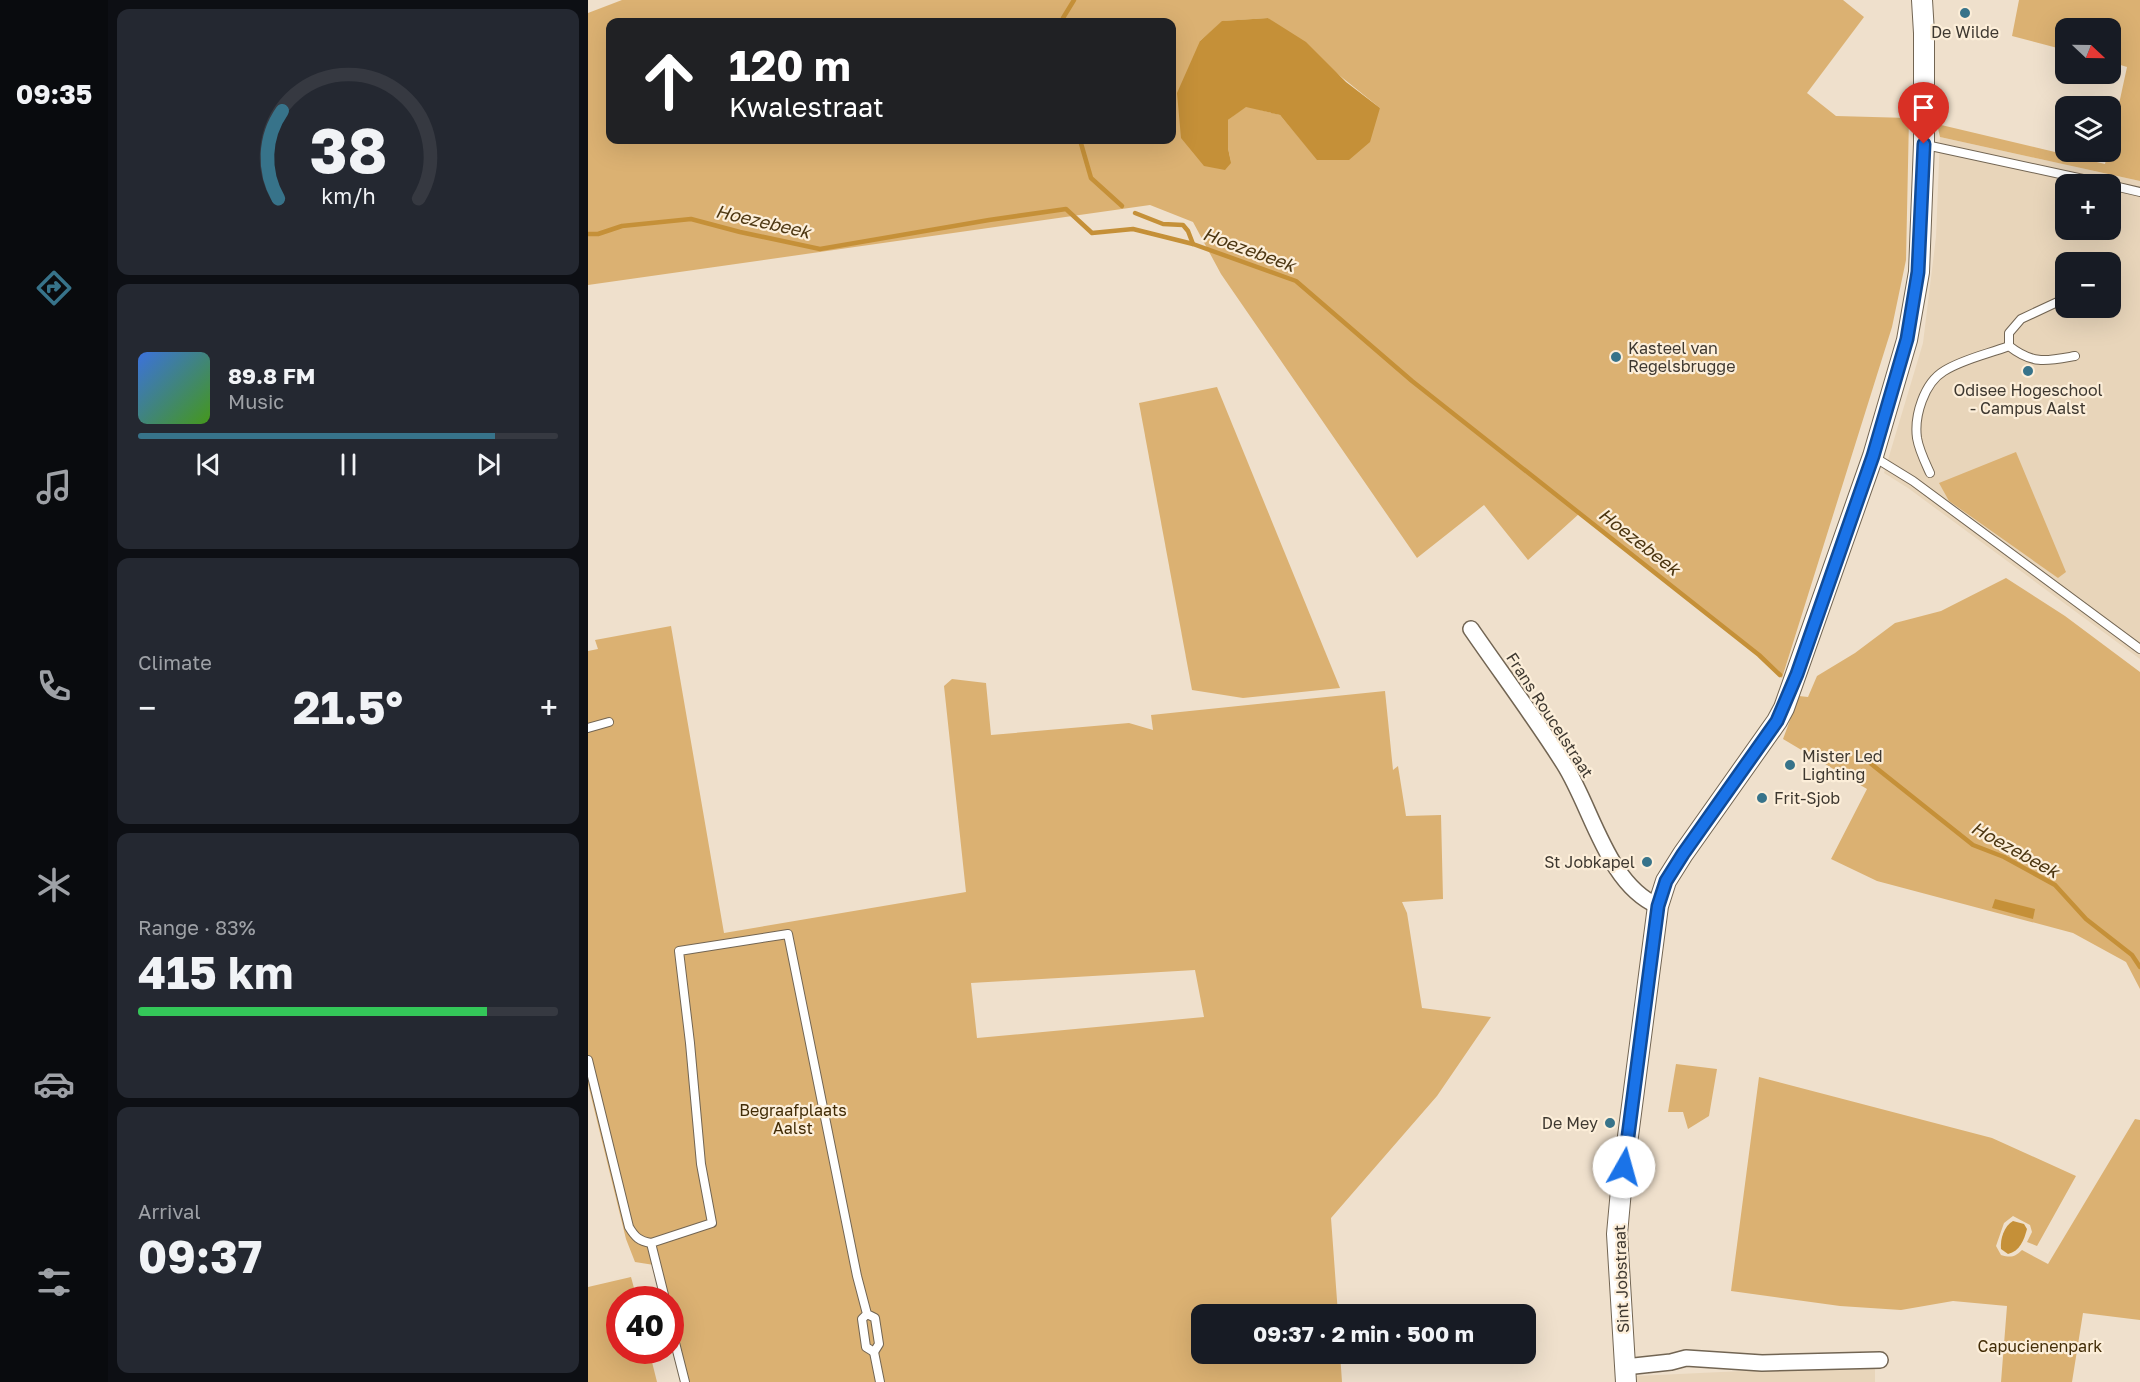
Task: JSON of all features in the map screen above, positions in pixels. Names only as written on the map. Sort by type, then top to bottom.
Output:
[{"type":"street","name":"Sint Jobstraat","points":[[1880,1360],[1762,1363],[1686,1358],[1625,1374],[1617,1234],[1658,906],[1666,881],[1784,708],[1873,456],[1909,328],[1918,272],[1924,144],[1922,0]]},
{"type":"street","name":"Frans Roucelstraat","points":[[1471,629],[1566,766],[1612,860],[1635,892],[1658,906]]},
{"type":"lane","points":[[1924,144],[2059,174]]},
{"type":"lane","points":[[2121,188],[2140,192]]},
{"type":"lane","points":[[2009,345],[2009,333],[2021,319],[2055,303]]},
{"type":"lane","points":[[2009,345],[2027,357],[2045,361],[2074,356]]},
{"type":"lane","points":[[1930,473],[1917,438],[1917,419],[1930,384],[1941,372],[1957,364],[2009,345]]},
{"type":"lane","points":[[1873,456],[1913,481],[2140,649]]},
{"type":"lane","points":[[588,728],[609,722]]},
{"type":"lane","points":[[588,1060],[628,1227],[634,1237],[642,1242],[651,1242],[712,1223],[701,1164],[679,951],[788,934],[857,1276],[867,1314],[875,1318],[879,1344],[874,1352],[880,1382]]},
{"type":"lane","points":[[651,1242],[662,1286]]},
{"type":"lane","points":[[867,1314],[862,1319],[866,1347],[874,1352]]},
{"type":"lane","points":[[680,1364],[685,1382]]},
{"type":"shaded area","points":[[1268,18],[1306,42],[1346,82],[1380,108],[1370,142],[1349,160],[1317,160],[1280,115],[1246,107],[1228,120],[1228,148],[1231,163],[1225,170],[1204,166],[1181,138],[1177,93],[1200,41],[1222,21]]},
{"type":"shaded area","name":"Odisee Hogeschool - Campus Aalst","points":[[1940,137],[2108,174],[2055,174],[2055,240],[2121,240],[2121,177],[2140,181],[2140,659],[1908,488],[1884,473],[1923,343],[1936,237]]},
{"type":"shaded area","points":[[1995,899],[2035,909],[2033,919],[1992,908]]},
{"type":"shaded area","points":[[2013,1221],[2024,1224],[2027,1229],[2018,1248],[2008,1254],[2001,1249],[2001,1241],[2005,1229]]},
{"type":"shaded area","points":[[1875,1365],[1875,1382],[1637,1382],[1636,1376]]},
{"type":"green space","points":[[622,0],[1843,0],[1864,17],[1807,93],[1836,116],[1909,118],[1906,260],[1892,327],[1782,678],[1759,655],[1580,513],[1528,560],[1484,505],[1417,558],[1221,274],[1193,222],[1150,205],[588,285],[588,13]],"holes":[[[1268,18],[1380,108],[1317,159],[1280,115],[1246,106],[1228,120],[1228,148],[1231,163],[1200,41],[1223,21]]]},
{"type":"green space","points":[[2019,0],[2140,0],[2140,181],[2121,177],[2121,174],[2108,174],[1940,137],[1937,124],[2055,152],[2055,162],[2105,164],[2106,162],[2121,162],[2121,96],[2127,67],[2121,65],[2121,18],[2055,18],[2055,47],[2012,36]]},
{"type":"green space","points":[[1217,387],[1340,688],[1243,698],[1192,690],[1139,403]]},
{"type":"green space","points":[[2016,452],[2066,572],[2058,578],[1949,501],[1939,483]]},
{"type":"green space","points":[[2006,578],[2065,616],[2140,672],[2140,989],[2126,962],[2073,933],[1877,881],[1831,859],[1867,789],[1783,739],[1799,696],[1808,697],[1817,676],[1855,653],[1895,623],[1941,611]]},
{"type":"green space","name":"Begraafplaats Aalst","points":[[671,626],[724,933],[966,892],[944,686],[952,679],[986,683],[991,735],[1129,723],[1153,730],[1151,715],[1385,691],[1393,770],[1398,766],[1406,816],[1441,815],[1443,899],[1402,902],[1407,913],[1422,1008],[1491,1017],[1437,1096],[1331,1218],[1337,1304],[1191,1304],[1191,1364],[1341,1364],[1342,1382],[681,1382],[677,1364],[684,1364],[684,1286],[659,1286],[654,1265],[635,1262],[626,1239],[588,1084],[588,651],[598,649],[595,640]],"holes":[[[1195,970],[1204,1017],[977,1038],[971,983]]]},
{"type":"green space","points":[[1676,1064],[1717,1069],[1709,1116],[1688,1129],[1683,1112],[1668,1112]]},
{"type":"green space","name":"Capucienenpark","points":[[1759,1077],[1992,1138],[2076,1176],[2037,1246],[2027,1242],[2032,1232],[2030,1225],[2013,1216],[2004,1223],[1996,1246],[2001,1255],[2013,1256],[2022,1250],[2048,1264],[2135,1119],[2140,1120],[2140,1320],[2083,1313],[2072,1382],[2001,1382],[2007,1306],[1953,1301],[1901,1310],[1840,1306],[1731,1291]]},
{"type":"green space","points":[[631,1277],[633,1286],[606,1286],[606,1364],[652,1364],[657,1382],[588,1382],[588,1287]]},
{"type":"waterway","points":[[1063,18],[1074,0]]},
{"type":"waterway","points":[[1081,144],[1091,178],[1122,206]]},
{"type":"waterway","name":"Hoezebeek","points":[[588,234],[598,234],[622,226],[691,219],[820,249],[1066,209],[1092,233],[1133,229],[1193,244],[1296,281],[1412,381],[1759,655],[1780,675]]},
{"type":"waterway","points":[[1135,213],[1163,224],[1183,225],[1193,244]]},
{"type":"waterway","name":"Hoezebeek","points":[[1870,763],[1973,845],[2004,857],[2055,885],[2086,919],[2132,955],[2140,967]]},
{"type":"place","name":"De Wilde","points":[[1965,13]]},
{"type":"place","name":"Kasteel van Regelsbrugge","points":[[1616,357]]},
{"type":"place","name":"Odisee Hogeschool - Campus Aalst","points":[[2028,371]]},
{"type":"place","name":"Mister Led Lighting","points":[[1790,765]]},
{"type":"place","name":"Frit-Sjob","points":[[1762,798]]},
{"type":"place","name":"St Jobkapel","points":[[1647,862]]},
{"type":"place","name":"De Mey","points":[[1610,1123]]},
{"type":"route","points":[[1624,1167],[1661,893],[1674,867],[1777,721],[1797,674],[1873,456],[1907,339],[1918,272],[1924,144]]}]
